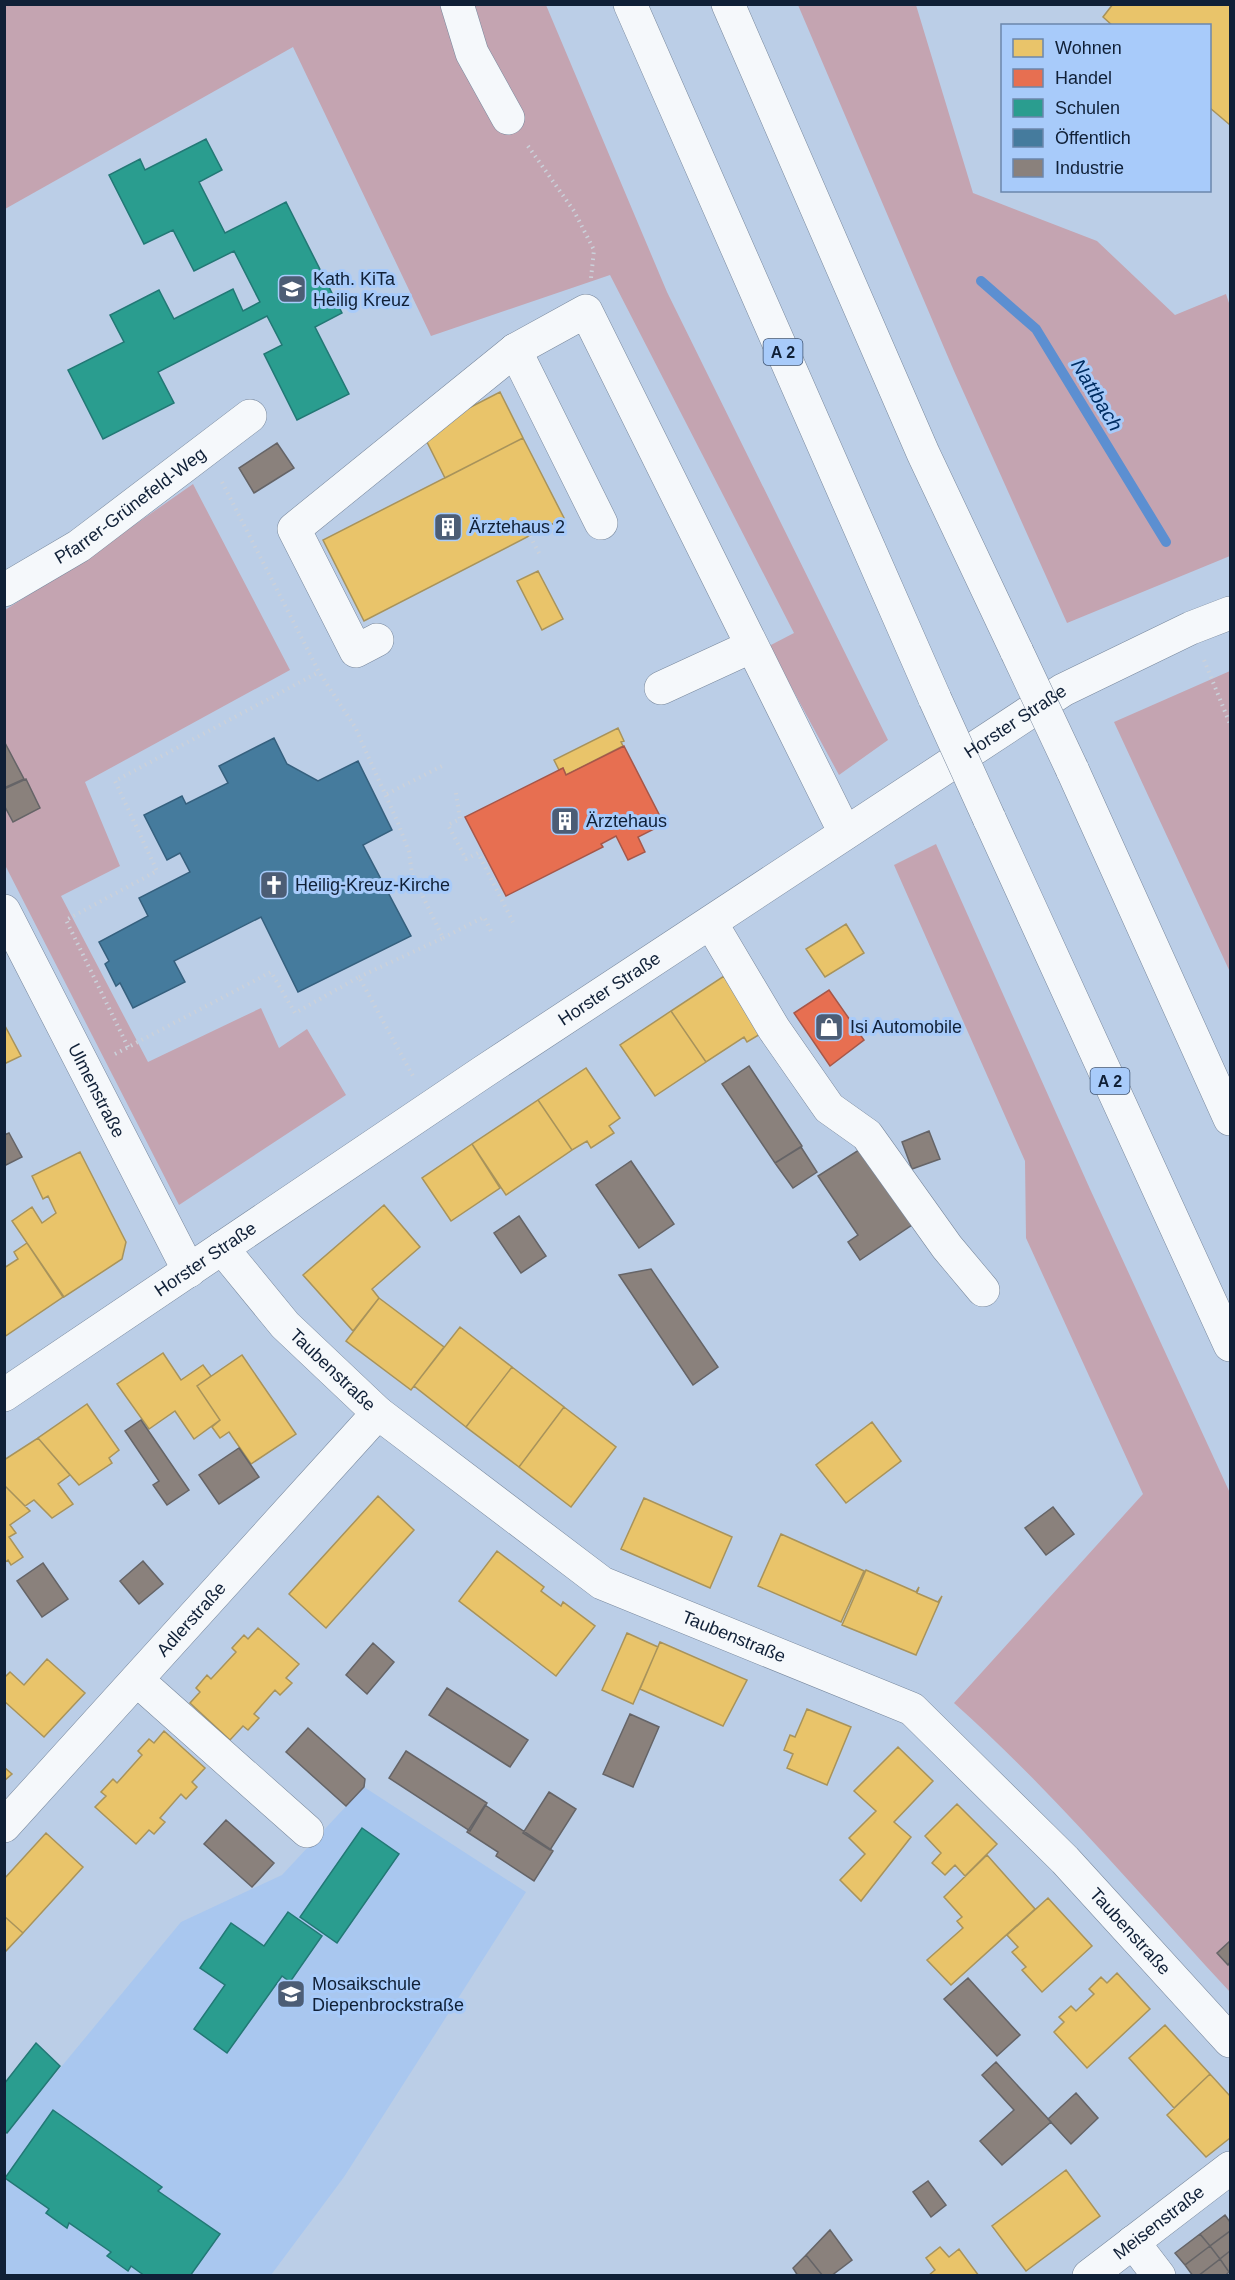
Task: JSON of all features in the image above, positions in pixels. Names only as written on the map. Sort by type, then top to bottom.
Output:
[{"type":"main road","points":[[458,4],[472,52],[508,118]]},
{"type":"main road","name":"A 2","points":[[630,4],[935,699],[1230,1345]]},
{"type":"main road","points":[[728,4],[923,453],[1072,769],[1230,1119]]},
{"type":"main road","points":[[377,640],[356,651],[294,530],[515,350],[586,311],[750,647],[845,833]]},
{"type":"main road","points":[[515,350],[601,523]]},
{"type":"main road","name":"Pfarrer-Grünefeld-Weg","points":[[4,590],[80,546],[249,416]]},
{"type":"main road","name":"Horster Straße","points":[[4,1395],[430,1108],[1062,690],[1191,628],[1230,613]]},
{"type":"main road","points":[[661,688],[750,647]]},
{"type":"main road","name":"Ulmenstraße","points":[[4,911],[189,1271]]},
{"type":"main road","points":[[711,923],[774,1029],[829,1108],[867,1135],[947,1247],[983,1290]]},
{"type":"main road","name":"Taubenstraße","points":[[222,1248],[285,1325],[378,1413],[602,1583],[912,1708],[1065,1860],[1230,2041]]},
{"type":"main road","name":"Adlerstraße","points":[[4,1826],[378,1413]]},
{"type":"main road","points":[[137,1680],[307,1831]]},
{"type":"main road","name":"Meisenstraße","points":[[1089,2276],[1227,2177]]},
{"type":"main road","points":[[1134,2242],[1159,2276]]},
{"type":"path","points":[[508,118],[574,211],[594,250],[586,311]]},
{"type":"path","points":[[206,451],[319,672],[355,727],[387,794],[409,852],[412,874],[443,938]]},
{"type":"path","points":[[530,536],[540,555]]},
{"type":"path","points":[[1191,628],[1230,724]]},
{"type":"path","points":[[128,1047],[66,920],[157,871],[115,781],[319,672]]},
{"type":"path","points":[[387,794],[442,766]]},
{"type":"path","points":[[456,793],[460,819],[447,825],[466,859],[478,853],[513,922]]},
{"type":"path","points":[[86,1069],[272,972],[295,1013],[359,977],[484,917],[492,933]]},
{"type":"path","points":[[359,977],[430,1108]]},
{"type":"shaded area","points":[[4,5],[546,5],[667,292],[888,740],[839,775],[769,646],[794,633],[610,275],[431,336],[293,47],[5,209]]},
{"type":"shaded area","points":[[798,5],[916,5],[973,193],[1097,241],[1175,315],[1226,294],[1230,306],[1230,556],[1067,623],[954,371]]},
{"type":"shaded area","points":[[193,484],[290,670],[85,782],[120,866],[61,896],[148,1062],[261,1008],[279,1048],[307,1029],[346,1095],[179,1205],[5,865],[5,610],[90,556]]},
{"type":"shaded area","points":[[1230,671],[1230,972],[1114,722]]},
{"type":"shaded area","points":[[936,844],[1090,1189],[1230,1493],[1230,1992],[1061,1808],[954,1703],[1143,1494],[1026,1238],[1025,1161],[894,865]]},
{"type":"shaded area","name":"Mosaikschule Diepenbrockstraße","points":[[364,1787],[526,1892],[344,2177],[271,2275],[5,2275],[4,2136],[181,1922],[282,1875]]},
{"type":"building: Wohnen","points":[[1113,4],[1230,4],[1230,125],[1211,109],[1211,24],[1111,24],[1103,17]]},
{"type":"building: Wohnen","points":[[500,392],[523,438],[445,478],[422,432]]},
{"type":"building: Wohnen","name":"Ärztehaus 2","points":[[523,438],[564,518],[364,621],[323,540]]},
{"type":"building: Wohnen","points":[[538,571],[563,619],[542,630],[517,581]]},
{"type":"building: Wohnen","points":[[618,728],[624,741],[621,742],[623,746],[566,775],[563,768],[559,770],[554,760]]},
{"type":"building: Wohnen","points":[[846,924],[864,953],[825,977],[806,949]]},
{"type":"building: Wohnen","points":[[724,976],[762,1033],[747,1042],[744,1037],[706,1062],[671,1011]]},
{"type":"building: Wohnen","points":[[671,1011],[706,1062],[655,1096],[620,1045]]},
{"type":"building: Wohnen","points":[[4,1024],[21,1056],[4,1064]]},
{"type":"building: Wohnen","points":[[586,1068],[620,1118],[609,1126],[614,1133],[591,1148],[587,1141],[572,1150],[538,1100]]},
{"type":"building: Wohnen","points":[[538,1100],[572,1150],[506,1195],[472,1144]]},
{"type":"building: Wohnen","points":[[472,1144],[500,1188],[451,1221],[422,1178]]},
{"type":"building: Wohnen","points":[[80,1152],[126,1242],[122,1259],[64,1297],[12,1221],[32,1207],[42,1223],[56,1213],[48,1196],[43,1199],[32,1176]]},
{"type":"building: Wohnen","points":[[384,1205],[420,1247],[372,1289],[379,1298],[353,1331],[303,1275]]},
{"type":"building: Wohnen","points":[[27,1243],[63,1297],[4,1337],[4,1268],[18,1259],[14,1252]]},
{"type":"building: Wohnen","points":[[379,1298],[444,1347],[411,1390],[346,1341]]},
{"type":"building: Wohnen","points":[[460,1327],[512,1367],[466,1427],[414,1386]]},
{"type":"building: Wohnen","points":[[163,1353],[181,1380],[203,1365],[211,1376],[197,1386],[220,1420],[194,1439],[175,1411],[149,1429],[117,1384]]},
{"type":"building: Wohnen","points":[[242,1355],[296,1434],[251,1464],[229,1432],[220,1438],[212,1427],[220,1420],[197,1386]]},
{"type":"building: Wohnen","points":[[512,1367],[564,1407],[519,1467],[466,1427]]},
{"type":"building: Wohnen","points":[[87,1404],[119,1450],[109,1458],[112,1463],[79,1485],[38,1438]]},
{"type":"building: Wohnen","points":[[564,1407],[616,1447],[571,1507],[519,1467]]},
{"type":"building: Wohnen","points":[[872,1422],[901,1461],[846,1503],[816,1465]]},
{"type":"building: Wohnen","points":[[38,1438],[70,1475],[58,1484],[73,1504],[52,1518],[34,1500],[25,1506],[4,1485],[4,1460]]},
{"type":"building: Wohnen","points":[[4,1485],[30,1511],[10,1525],[16,1533],[9,1537],[23,1557],[11,1565],[8,1560],[4,1563]]},
{"type":"building: Wohnen","points":[[378,1496],[414,1530],[326,1628],[289,1594]]},
{"type":"building: Wohnen","points":[[644,1498],[732,1537],[710,1588],[621,1549]]},
{"type":"building: Wohnen","points":[[781,1534],[864,1571],[841,1622],[758,1586]]},
{"type":"building: Wohnen","points":[[497,1551],[544,1587],[541,1591],[561,1606],[563,1602],[595,1626],[556,1676],[459,1601]]},
{"type":"building: Wohnen","points":[[866,1570],[916,1592],[919,1587],[917,1593],[938,1602],[942,1596],[916,1655],[842,1625]]},
{"type":"building: Wohnen","points":[[258,1628],[299,1664],[286,1678],[292,1683],[280,1695],[275,1690],[254,1714],[259,1718],[248,1730],[243,1726],[230,1740],[190,1703],[200,1692],[196,1688],[207,1675],[211,1679],[236,1652],[232,1648],[244,1635],[248,1639]]},
{"type":"building: Wohnen","points":[[627,1633],[658,1647],[633,1704],[602,1690]]},
{"type":"building: Wohnen","points":[[660,1642],[747,1680],[723,1726],[640,1689]]},
{"type":"building: Wohnen","points":[[47,1659],[85,1693],[44,1737],[4,1701],[4,1678],[10,1672],[24,1685]]},
{"type":"building: Wohnen","points":[[807,1709],[851,1727],[827,1785],[787,1768],[793,1754],[784,1750],[790,1735],[795,1737]]},
{"type":"building: Wohnen","points":[[164,1731],[205,1768],[192,1782],[197,1787],[186,1799],[181,1794],[160,1818],[165,1822],[154,1834],[149,1830],[136,1844],[95,1807],[106,1796],[101,1792],[113,1779],[117,1783],[142,1755],[138,1751],[149,1739],[154,1743]]},
{"type":"building: Wohnen","points":[[898,1747],[933,1781],[894,1822],[911,1837],[861,1901],[840,1880],[865,1854],[849,1838],[876,1811],[854,1791]]},
{"type":"building: Wohnen","points":[[4,1767],[12,1774],[4,1781]]},
{"type":"building: Wohnen","points":[[957,1804],[997,1844],[965,1876],[955,1865],[945,1875],[932,1863],[941,1853],[925,1836]]},
{"type":"building: Wohnen","points":[[46,1833],[83,1867],[23,1933],[4,1916],[4,1879]]},
{"type":"building: Wohnen","points":[[987,1855],[1035,1909],[951,1985],[927,1960],[963,1928],[957,1921],[962,1917],[944,1897]]},
{"type":"building: Wohnen","points":[[1048,1898],[1092,1946],[1042,1992],[1022,1970],[1026,1967],[1012,1952],[1018,1947],[1007,1935]]},
{"type":"building: Wohnen","points":[[4,1916],[23,1933],[4,1953]]},
{"type":"building: Wohnen","points":[[1117,1973],[1150,2009],[1087,2068],[1054,2032],[1064,2022],[1059,2017],[1071,2006],[1076,2011],[1094,1994],[1089,1989],[1101,1977],[1107,1983]]},
{"type":"building: Wohnen","points":[[1165,2025],[1210,2074],[1174,2108],[1129,2058]]},
{"type":"building: Wohnen","points":[[1210,2074],[1230,2096],[1230,2138],[1206,2157],[1167,2115]]},
{"type":"building: Wohnen","points":[[1066,2170],[1100,2216],[1026,2271],[992,2226]]},
{"type":"building: Wohnen","points":[[940,2247],[949,2257],[959,2249],[979,2276],[928,2276],[935,2270],[926,2258]]},
{"type":"building: Handel","name":"Ärztehaus","points":[[624,746],[664,824],[638,837],[645,852],[628,860],[616,836],[601,844],[603,847],[506,896],[465,817],[563,768],[566,775]]},
{"type":"building: Handel","name":"Isi Automobile","points":[[829,990],[864,1040],[830,1066],[794,1013]]},
{"type":"building: Schulen","name":"Kath. KiTa Heilig Kreuz","points":[[206,139],[222,170],[199,182],[225,233],[286,202],[342,313],[315,327],[349,394],[297,420],[264,354],[282,345],[267,316],[158,372],[174,403],[103,439],[68,370],[124,342],[110,315],[159,290],[174,319],[233,289],[243,311],[260,302],[234,251],[194,271],[173,230],[144,244],[109,175],[140,159],[145,170]]},
{"type":"building: Schulen","points":[[362,1828],[399,1854],[337,1943],[300,1917]]},
{"type":"building: Schulen","points":[[288,1912],[322,1936],[290,1982],[282,1976],[227,2053],[194,2029],[225,1985],[200,1968],[231,1923],[264,1946]]},
{"type":"building: Schulen","points":[[36,2043],[60,2066],[7,2133],[4,2131],[4,2084]]},
{"type":"building: Schulen","points":[[53,2110],[162,2187],[158,2191],[220,2234],[190,2276],[145,2276],[131,2266],[128,2271],[107,2256],[111,2252],[69,2223],[67,2228],[46,2213],[49,2209],[5,2178]]},
{"type":"building: Öffentlich","name":"Heilig-Kreuz-Kirche","points":[[274,738],[287,764],[318,781],[358,761],[392,830],[363,845],[411,936],[298,992],[261,917],[174,961],[185,982],[133,1008],[120,983],[116,986],[105,964],[109,961],[99,942],[148,916],[139,898],[190,872],[180,853],[167,860],[144,815],[182,796],[186,804],[228,783],[219,766]]},
{"type":"building: Industrie","points":[[277,443],[294,468],[254,493],[239,468]]},
{"type":"building: Industrie","points":[[4,741],[24,779],[4,788]]},
{"type":"building: Industrie","points":[[26,779],[40,808],[13,822],[4,805],[4,789]]},
{"type":"building: Industrie","points":[[749,1066],[802,1146],[775,1163],[722,1084]]},
{"type":"building: Industrie","points":[[929,1131],[940,1159],[912,1169],[902,1142]]},
{"type":"building: Industrie","points":[[9,1133],[22,1157],[4,1166],[4,1135]]},
{"type":"building: Industrie","points":[[801,1147],[817,1172],[793,1188],[775,1163]]},
{"type":"building: Industrie","points":[[862,1148],[912,1225],[860,1260],[848,1242],[858,1235],[818,1176]]},
{"type":"building: Industrie","points":[[631,1161],[674,1224],[639,1248],[596,1185]]},
{"type":"building: Industrie","points":[[519,1216],[546,1256],[521,1273],[494,1233]]},
{"type":"building: Industrie","points":[[651,1269],[718,1367],[693,1385],[619,1275]]},
{"type":"building: Industrie","points":[[141,1420],[189,1490],[167,1505],[153,1485],[159,1481],[125,1431]]},
{"type":"building: Industrie","points":[[239,1448],[259,1477],[219,1504],[199,1475]]},
{"type":"building: Industrie","points":[[1053,1507],[1074,1534],[1046,1555],[1025,1528]]},
{"type":"building: Industrie","points":[[143,1561],[163,1584],[139,1604],[120,1581]]},
{"type":"building: Industrie","points":[[43,1563],[68,1599],[42,1617],[17,1581]]},
{"type":"building: Industrie","points":[[373,1643],[394,1662],[367,1694],[346,1675]]},
{"type":"building: Industrie","points":[[447,1688],[528,1740],[510,1767],[429,1715]]},
{"type":"building: Industrie","points":[[630,1714],[659,1727],[633,1787],[603,1774]]},
{"type":"building: Industrie","points":[[308,1728],[365,1779],[364,1787],[346,1806],[286,1752]]},
{"type":"building: Industrie","points":[[406,1751],[487,1803],[470,1831],[389,1778]]},
{"type":"building: Industrie","points":[[549,1792],[576,1809],[550,1850],[523,1833]]},
{"type":"building: Industrie","points":[[485,1805],[553,1851],[534,1881],[496,1856],[498,1852],[467,1832]]},
{"type":"building: Industrie","points":[[226,1820],[274,1863],[252,1887],[204,1844]]},
{"type":"building: Industrie","points":[[1230,1941],[1230,1962],[1228,1965],[1217,1953]]},
{"type":"building: Industrie","points":[[968,1978],[1020,2035],[997,2056],[944,1999]]},
{"type":"building: Industrie","points":[[996,2062],[1051,2122],[1002,2165],[980,2141],[1014,2110],[982,2075]]},
{"type":"building: Industrie","points":[[1076,2093],[1098,2118],[1071,2144],[1048,2119]]},
{"type":"building: Industrie","points":[[928,2181],[946,2205],[931,2217],[913,2192]]},
{"type":"building: Industrie","points":[[1225,2215],[1230,2222],[1230,2231],[1210,2246],[1200,2234]]},
{"type":"building: Industrie","points":[[830,2230],[852,2260],[831,2276],[823,2276],[806,2255]]},
{"type":"building: Industrie","points":[[1230,2231],[1230,2251],[1220,2259],[1210,2246]]},
{"type":"building: Industrie","points":[[1200,2234],[1210,2246],[1185,2265],[1175,2253]]},
{"type":"building: Industrie","points":[[1210,2246],[1220,2259],[1198,2276],[1193,2276],[1185,2265]]},
{"type":"building: Industrie","points":[[1230,2251],[1230,2271],[1229,2272],[1220,2259]]},
{"type":"building: Industrie","points":[[806,2255],[823,2276],[798,2276],[793,2268]]},
{"type":"building: Industrie","points":[[1220,2259],[1229,2272],[1225,2276],[1198,2276]]},
{"type":"waterway","name":"Nattbach","points":[[981,281],[1036,329],[1166,542]]},
{"type":"place","name":"Kath. KiTa Heilig Kreuz","points":[[292,289]]},
{"type":"place","name":"Ärztehaus 2","points":[[448,527]]},
{"type":"place","name":"Ärztehaus","points":[[565,821]]},
{"type":"place","name":"Heilig-Kreuz-Kirche","points":[[274,885]]},
{"type":"place","name":"Isi Automobile","points":[[829,1027]]},
{"type":"place","name":"Mosaikschule Diepenbrockstraße","points":[[291,1994]]}]
